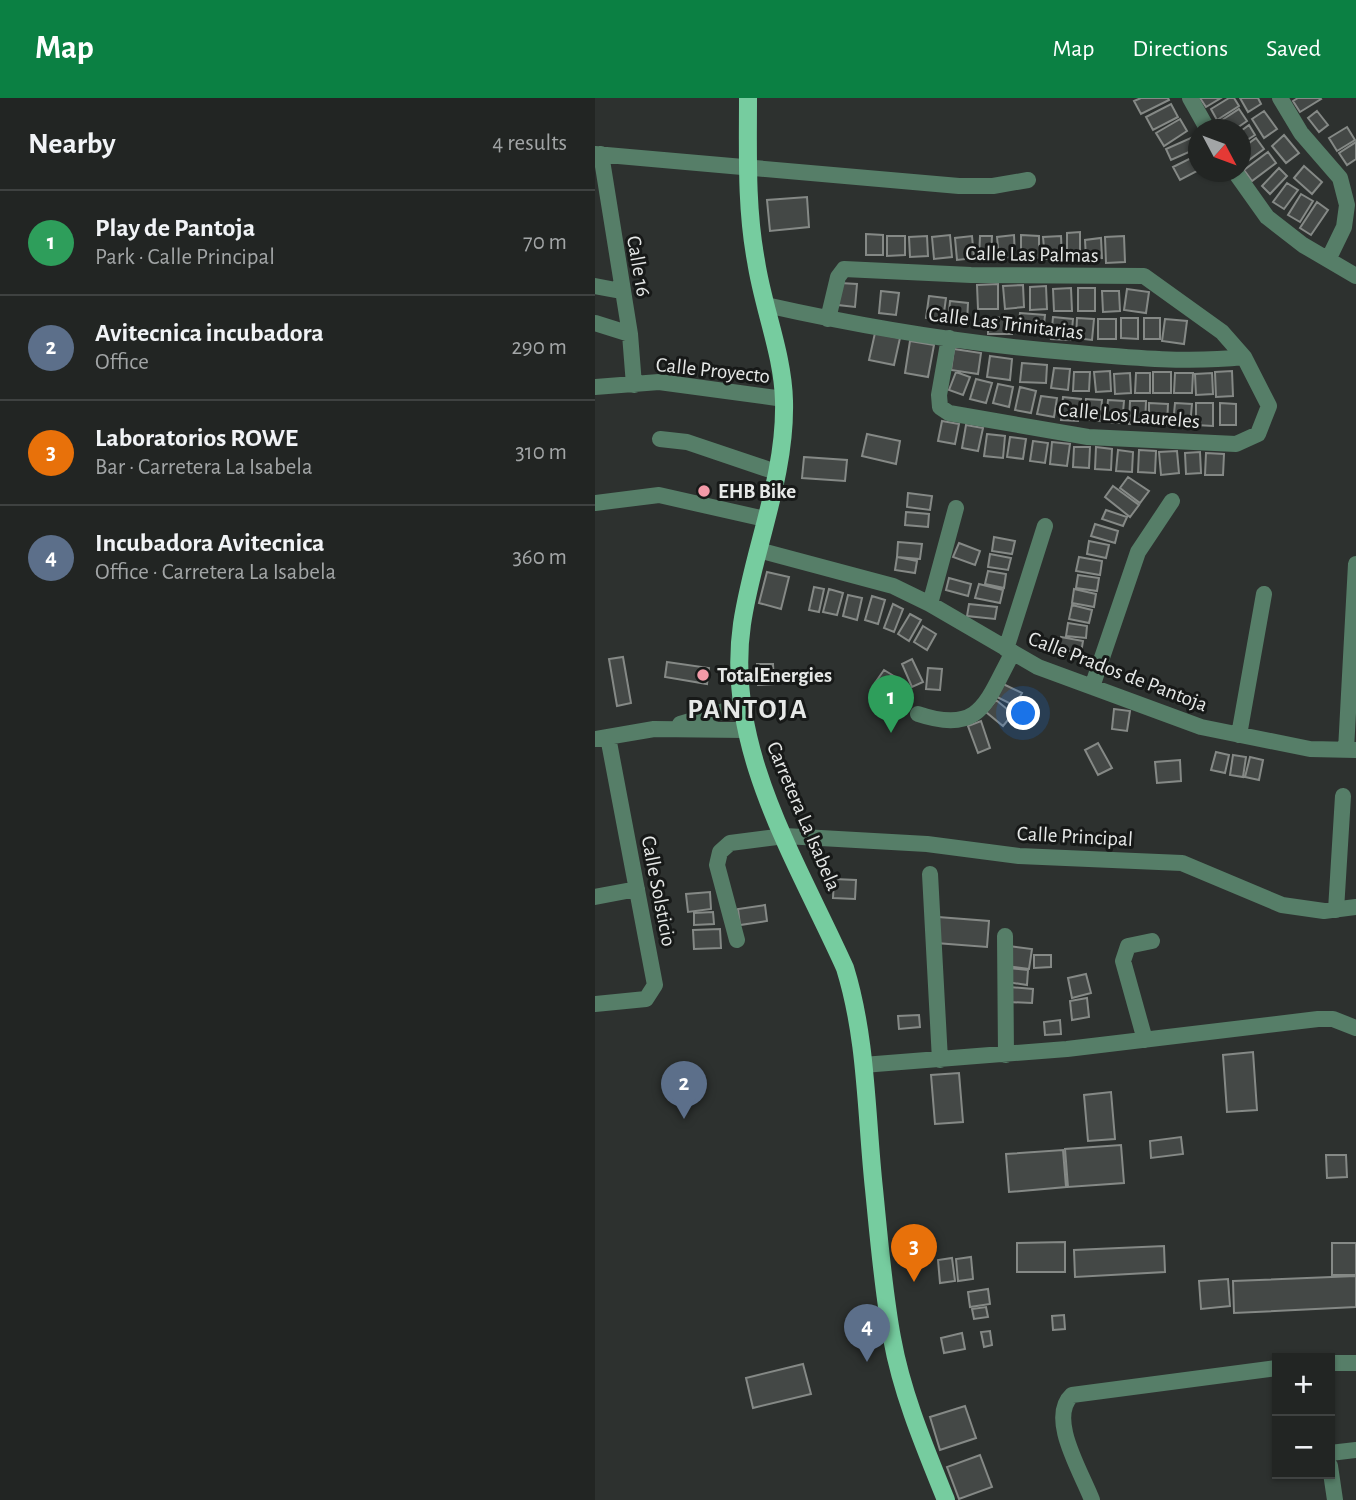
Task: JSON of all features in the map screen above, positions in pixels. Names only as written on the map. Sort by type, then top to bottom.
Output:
[{"type":"main road","name":"Carretera La Isabela","points":[[748,98],[747,170],[750,223],[784,399],[784,430],[742,624],[738,693],[745,730],[764,791],[845,968],[859,1021],[892,1340],[920,1436],[946,1500]]},
{"type":"street","points":[[1190,98],[1202,119]]},
{"type":"street","points":[[1280,98],[1301,133],[1340,178],[1347,205],[1343,227],[1329,258]]},
{"type":"street","points":[[598,154],[747,170],[959,186],[993,186],[1028,180]]},
{"type":"street","name":"Calle 16","points":[[598,154],[602,207],[630,334],[634,385]]},
{"type":"street","points":[[1242,182],[1267,217],[1303,245],[1356,275]]},
{"type":"street","name":"Calle Las Palmas","points":[[828,319],[838,277],[844,269],[971,275],[1144,276],[1222,332],[1244,358]]},
{"type":"street","points":[[595,286],[621,291]]},
{"type":"street","name":"Calle Las Trinitarias","points":[[766,305],[828,319],[1022,349],[1145,359],[1204,361],[1244,358]]},
{"type":"street","points":[[595,323],[630,334]]},
{"type":"street","name":"Calle Los Laureles","points":[[949,338],[939,395],[940,407],[949,413],[1087,437],[1236,444],[1250,440],[1258,434],[1269,406],[1244,358]]},
{"type":"street","name":"Calle Proyecto","points":[[595,387],[659,382],[784,399]]},
{"type":"street","points":[[660,439],[687,442],[776,472]]},
{"type":"street","points":[[595,503],[659,495],[765,519]]},
{"type":"street","points":[[1092,687],[1138,552],[1172,501]]},
{"type":"street","points":[[930,604],[956,508]]},
{"type":"street","points":[[918,714],[959,722],[978,714],[1009,652],[1045,526]]},
{"type":"street","name":"Calle Prados de Pantoja","points":[[758,550],[893,586],[930,604],[1009,652],[1092,687],[1201,727],[1310,749],[1351,750]]},
{"type":"street","points":[[1351,750],[1356,564]]},
{"type":"street","points":[[1239,735],[1263,594]]},
{"type":"street","points":[[602,738],[664,729],[741,706]]},
{"type":"street","points":[[664,729],[745,730]]},
{"type":"street","name":"Calle Solsticio","points":[[595,1004],[646,999],[655,985],[637,889],[602,738]]},
{"type":"street","points":[[1336,910],[1343,796]]},
{"type":"street","name":"Calle Principal","points":[[737,940],[717,865],[720,852],[730,843],[785,836],[927,844],[1019,856],[1182,863],[1282,905],[1324,911],[1356,907]]},
{"type":"street","points":[[930,874],[940,1060]]},
{"type":"street","points":[[595,897],[637,889]]},
{"type":"street","points":[[1005,936],[1006,1055]]},
{"type":"street","points":[[1145,1040],[1123,961],[1128,946],[1152,941]]},
{"type":"street","points":[[863,1065],[1006,1055],[1318,1018],[1333,1019],[1356,1028]]},
{"type":"street","points":[[1335,1363],[1356,1363]]},
{"type":"street","points":[[1092,1500],[1062,1421],[1065,1401],[1072,1395],[1272,1369]]},
{"type":"street","points":[[1335,1452],[1356,1450]]},
{"type":"street","points":[[1332,1479],[1335,1500]]},
{"type":"building","points":[[1141,98],[1169,100],[1141,114],[1134,101]]},
{"type":"building","points":[[1200,98],[1221,98],[1206,107]]},
{"type":"building","points":[[1229,98],[1234,98],[1239,106],[1219,119],[1211,109]]},
{"type":"building","points":[[1240,98],[1258,98],[1261,104],[1248,112]]},
{"type":"building","points":[[1298,98],[1321,99],[1300,112],[1293,101]]},
{"type":"building","points":[[1171,104],[1178,117],[1153,130],[1146,117]]},
{"type":"building","points":[[1239,109],[1246,119],[1224,119]]},
{"type":"building","points":[[1264,111],[1277,129],[1264,138],[1252,119]]},
{"type":"building","points":[[1317,111],[1328,125],[1319,132],[1308,118]]},
{"type":"building","points":[[1180,119],[1187,131],[1164,146],[1156,133]]},
{"type":"building","points":[[1347,127],[1355,140],[1337,151],[1329,138]]},
{"type":"building","points":[[1284,135],[1299,153],[1286,163],[1272,146]]},
{"type":"building","points":[[1256,138],[1264,149],[1251,159],[1251,142]]},
{"type":"building","points":[[1188,139],[1188,152],[1171,160],[1166,149]]},
{"type":"building","points":[[1356,142],[1356,159],[1347,165],[1339,153]]},
{"type":"building","points":[[1268,152],[1276,163],[1252,181],[1251,165]]},
{"type":"building","points":[[1188,160],[1188,176],[1180,180],[1173,167]]},
{"type":"building","points":[[1304,166],[1322,182],[1312,194],[1294,178]]},
{"type":"building","points":[[1279,168],[1287,176],[1270,194],[1262,186]]},
{"type":"building","points":[[1287,183],[1298,190],[1284,209],[1273,202]]},
{"type":"building","points":[[1301,194],[1313,201],[1300,222],[1288,215]]},
{"type":"building","points":[[807,197],[809,227],[770,231],[767,200]]},
{"type":"building","points":[[1317,202],[1328,210],[1311,235],[1300,228]]},
{"type":"building","points":[[1080,232],[1080,259],[1067,259],[1067,233]]},
{"type":"building","points":[[866,234],[883,235],[883,255],[866,255]]},
{"type":"building","points":[[950,235],[952,257],[934,259],[932,237]]},
{"type":"building","points":[[1014,235],[1015,257],[999,258],[997,237]]},
{"type":"building","points":[[1021,235],[1039,236],[1039,258],[1021,257]]},
{"type":"building","points":[[887,236],[905,236],[905,255],[887,256]]},
{"type":"building","points":[[927,236],[928,256],[910,257],[909,237]]},
{"type":"building","points":[[972,236],[974,258],[957,260],[955,238]]},
{"type":"building","points":[[980,236],[992,236],[991,259],[979,258]]},
{"type":"building","points":[[1061,236],[1062,258],[1045,259],[1043,237]]},
{"type":"building","points":[[1124,236],[1125,262],[1106,263],[1105,237]]},
{"type":"building","points":[[1101,238],[1102,258],[1086,259],[1085,240]]},
{"type":"building","points":[[840,283],[857,284],[855,307],[838,305]]},
{"type":"building","points":[[998,284],[998,309],[978,309],[977,285]]},
{"type":"building","points":[[1023,285],[1024,307],[1005,309],[1003,286]]},
{"type":"building","points":[[1046,286],[1047,309],[1030,310],[1030,287]]},
{"type":"building","points":[[1071,288],[1072,311],[1054,311],[1053,289]]},
{"type":"building","points":[[1078,288],[1095,288],[1095,311],[1078,311]]},
{"type":"building","points":[[1127,289],[1149,292],[1146,313],[1124,310]]},
{"type":"building","points":[[881,291],[899,293],[896,315],[879,313]]},
{"type":"building","points":[[1102,291],[1119,291],[1120,311],[1103,312]]},
{"type":"building","points":[[929,296],[946,298],[943,320],[926,318]]},
{"type":"building","points":[[950,301],[968,303],[967,323],[948,322]]},
{"type":"building","points":[[1020,313],[1045,315],[1043,334],[1018,331]]},
{"type":"building","points":[[1012,317],[1012,334],[988,334],[988,318]]},
{"type":"building","points":[[1053,317],[1073,319],[1071,340],[1051,339]]},
{"type":"building","points":[[1077,318],[1094,319],[1092,340],[1076,338]]},
{"type":"building","points":[[1121,318],[1138,318],[1138,339],[1121,338]]},
{"type":"building","points":[[1144,318],[1160,318],[1160,339],[1144,339]]},
{"type":"building","points":[[1098,319],[1116,319],[1116,339],[1098,339]]},
{"type":"building","points":[[1165,319],[1187,321],[1184,344],[1162,341]]},
{"type":"building","points":[[875,333],[900,338],[894,365],[869,360]]},
{"type":"building","points":[[910,341],[934,345],[928,377],[905,373]]},
{"type":"building","points":[[954,349],[981,353],[978,374],[951,370]]},
{"type":"building","points":[[990,356],[1012,359],[1010,380],[987,377]]},
{"type":"building","points":[[1022,363],[1047,365],[1046,383],[1020,382]]},
{"type":"building","points":[[1054,368],[1070,369],[1068,390],[1051,388]]},
{"type":"building","points":[[1110,371],[1111,391],[1096,392],[1094,372]]},
{"type":"building","points":[[1232,371],[1233,396],[1216,397],[1215,372]]},
{"type":"building","points":[[956,372],[970,377],[963,395],[949,390]]},
{"type":"building","points":[[1074,372],[1090,372],[1089,391],[1073,391]]},
{"type":"building","points":[[1153,372],[1171,372],[1171,393],[1153,393]]},
{"type":"building","points":[[1130,373],[1131,393],[1115,394],[1114,374]]},
{"type":"building","points":[[1136,373],[1150,373],[1150,393],[1135,393]]},
{"type":"building","points":[[1175,373],[1193,373],[1192,393],[1174,393]]},
{"type":"building","points":[[1212,373],[1213,394],[1196,395],[1195,374]]},
{"type":"building","points":[[976,379],[992,383],[986,403],[970,399]]},
{"type":"building","points":[[998,384],[1013,387],[1009,407],[993,403]]},
{"type":"building","points":[[1020,387],[1036,391],[1031,413],[1015,410]]},
{"type":"building","points":[[1041,396],[1057,398],[1054,417],[1037,414]]},
{"type":"building","points":[[1063,397],[1081,399],[1078,421],[1061,420]]},
{"type":"building","points":[[1086,399],[1102,400],[1100,421],[1084,419]]},
{"type":"building","points":[[1108,400],[1124,401],[1122,423],[1106,422]]},
{"type":"building","points":[[1130,401],[1146,401],[1145,424],[1129,424]]},
{"type":"building","points":[[1149,403],[1168,404],[1167,425],[1149,424]]},
{"type":"building","points":[[1175,403],[1192,404],[1190,426],[1173,425]]},
{"type":"building","points":[[1196,403],[1213,403],[1213,426],[1196,425]]},
{"type":"building","points":[[1220,403],[1236,404],[1236,425],[1220,425]]},
{"type":"building","points":[[942,421],[959,424],[955,444],[938,441]]},
{"type":"building","points":[[966,425],[983,428],[978,451],[962,448]]},
{"type":"building","points":[[867,434],[900,441],[896,464],[862,456]]},
{"type":"building","points":[[987,434],[1005,436],[1003,458],[984,456]]},
{"type":"building","points":[[1010,437],[1026,439],[1023,459],[1007,457]]},
{"type":"building","points":[[1033,441],[1048,443],[1045,463],[1030,461]]},
{"type":"building","points":[[1052,442],[1070,444],[1067,466],[1050,464]]},
{"type":"building","points":[[1074,447],[1090,447],[1089,468],[1073,467]]},
{"type":"building","points":[[1096,447],[1112,449],[1111,470],[1095,469]]},
{"type":"building","points":[[1118,450],[1133,452],[1132,472],[1116,471]]},
{"type":"building","points":[[1139,450],[1156,451],[1155,473],[1138,472]]},
{"type":"building","points":[[1177,451],[1179,473],[1161,475],[1159,452]]},
{"type":"building","points":[[1200,452],[1201,473],[1186,474],[1185,453]]},
{"type":"building","points":[[1206,453],[1224,454],[1223,475],[1205,475]]},
{"type":"building","points":[[804,457],[847,460],[845,481],[802,478]]},
{"type":"building","points":[[1128,477],[1149,491],[1140,503],[1120,488]]},
{"type":"building","points":[[1113,486],[1139,505],[1130,517],[1105,497]]},
{"type":"building","points":[[908,493],[932,496],[930,510],[907,507]]},
{"type":"building","points":[[1106,510],[1127,517],[1123,526],[1102,519]]},
{"type":"building","points":[[906,512],[929,514],[928,527],[905,525]]},
{"type":"building","points":[[1095,524],[1118,531],[1115,543],[1091,536]]},
{"type":"building","points":[[994,537],[1015,541],[1012,554],[992,551]]},
{"type":"building","points":[[1089,541],[1109,545],[1106,558],[1087,554]]},
{"type":"building","points":[[898,542],[922,544],[920,559],[897,557]]},
{"type":"building","points":[[959,543],[980,551],[975,565],[953,557]]},
{"type":"building","points":[[990,554],[1011,558],[1008,570],[988,567]]},
{"type":"building","points":[[897,557],[917,561],[915,573],[895,570]]},
{"type":"building","points":[[1079,557],[1102,561],[1100,575],[1076,571]]},
{"type":"building","points":[[988,571],[1006,574],[1004,588],[985,584]]},
{"type":"building","points":[[767,572],[789,577],[781,609],[759,603]]},
{"type":"building","points":[[1078,575],[1099,578],[1097,591],[1076,588]]},
{"type":"building","points":[[949,578],[971,584],[968,596],[946,590]]},
{"type":"building","points":[[979,584],[1003,590],[1000,603],[975,598]]},
{"type":"building","points":[[814,587],[824,589],[819,612],[809,610]]},
{"type":"building","points":[[829,589],[843,593],[837,615],[823,612]]},
{"type":"building","points":[[1074,589],[1096,594],[1094,607],[1072,603]]},
{"type":"building","points":[[848,595],[862,598],[857,620],[843,616]]},
{"type":"building","points":[[872,596],[885,600],[878,624],[865,620]]},
{"type":"building","points":[[893,604],[903,609],[894,632],[884,628]]},
{"type":"building","points":[[969,604],[997,607],[995,619],[967,616]]},
{"type":"building","points":[[1072,605],[1092,610],[1089,623],[1069,619]]},
{"type":"building","points":[[910,614],[921,620],[909,641],[898,634]]},
{"type":"building","points":[[1068,623],[1087,626],[1086,638],[1066,636]]},
{"type":"building","points":[[923,626],[936,634],[927,650],[914,642]]},
{"type":"building","points":[[1061,637],[1083,641],[1081,653],[1059,649]]},
{"type":"building","points":[[623,657],[631,703],[617,706],[609,659]]},
{"type":"building","points":[[912,659],[923,682],[912,687],[902,664]]},
{"type":"building","points":[[667,662],[709,668],[707,684],[665,677]]},
{"type":"building","points":[[757,664],[773,664],[774,684],[758,685]]},
{"type":"building","points":[[928,668],[942,669],[940,690],[926,689]]},
{"type":"building","points":[[884,670],[907,684],[898,697],[875,683]]},
{"type":"building","points":[[1001,683],[1022,693],[1015,706],[995,696]]},
{"type":"building","points":[[996,700],[1013,714],[1003,726],[986,712]]},
{"type":"building","points":[[1114,709],[1130,711],[1127,731],[1112,729]]},
{"type":"building","points":[[981,721],[990,748],[978,753],[968,726]]},
{"type":"building","points":[[1098,743],[1112,768],[1098,775],[1085,750]]},
{"type":"building","points":[[1216,752],[1229,755],[1225,773],[1211,770]]},
{"type":"building","points":[[1233,755],[1246,757],[1243,777],[1230,775]]},
{"type":"building","points":[[1250,757],[1263,760],[1259,780],[1245,777]]},
{"type":"building","points":[[1180,760],[1181,781],[1157,783],[1155,762]]},
{"type":"building","points":[[834,879],[856,880],[855,899],[833,898]]},
{"type":"building","points":[[710,892],[711,909],[688,912],[686,894]]},
{"type":"building","points":[[765,905],[767,921],[740,925],[738,909]]},
{"type":"building","points":[[713,912],[714,924],[694,925],[694,913]]},
{"type":"building","points":[[938,917],[989,921],[987,947],[936,943]]},
{"type":"building","points":[[720,929],[721,948],[694,949],[693,930]]},
{"type":"building","points":[[1009,946],[1032,949],[1029,969],[1006,966]]},
{"type":"building","points":[[1034,955],[1051,955],[1051,967],[1034,968]]},
{"type":"building","points":[[1008,968],[1028,970],[1027,985],[1007,982]]},
{"type":"building","points":[[1086,974],[1091,993],[1072,998],[1068,978]]},
{"type":"building","points":[[1009,987],[1033,989],[1032,1003],[1008,1002]]},
{"type":"building","points":[[1087,998],[1089,1017],[1072,1020],[1070,1001]]},
{"type":"building","points":[[919,1015],[920,1027],[899,1029],[898,1016]]},
{"type":"building","points":[[1060,1020],[1061,1034],[1045,1035],[1044,1022]]},
{"type":"building","points":[[1253,1052],[1257,1110],[1227,1112],[1223,1055]]},
{"type":"building","points":[[959,1073],[963,1122],[935,1124],[931,1075]]},
{"type":"building","points":[[1111,1092],[1115,1139],[1088,1141],[1084,1095]]},
{"type":"building","points":[[1181,1137],[1183,1154],[1151,1158],[1150,1141]]},
{"type":"building","points":[[1121,1145],[1124,1183],[1068,1187],[1065,1149]]},
{"type":"building","points":[[1063,1150],[1066,1187],[1009,1192],[1006,1154]]},
{"type":"building","points":[[1326,1155],[1346,1155],[1347,1177],[1327,1178]]},
{"type":"building","points":[[1065,1242],[1065,1272],[1017,1272],[1017,1243]]},
{"type":"building","points":[[1332,1243],[1356,1243],[1356,1275],[1332,1275]]},
{"type":"building","points":[[1164,1246],[1165,1272],[1075,1277],[1074,1250]]},
{"type":"building","points":[[971,1257],[973,1279],[958,1281],[956,1259]]},
{"type":"building","points":[[952,1258],[955,1281],[940,1283],[938,1260]]},
{"type":"building","points":[[1356,1276],[1356,1307],[1234,1313],[1233,1281]]},
{"type":"building","points":[[1228,1279],[1230,1306],[1201,1309],[1199,1281]]},
{"type":"building","points":[[988,1289],[990,1304],[970,1307],[968,1292]]},
{"type":"building","points":[[986,1307],[988,1317],[974,1319],[972,1309]]},
{"type":"building","points":[[1064,1315],[1065,1329],[1053,1330],[1052,1316]]},
{"type":"building","points":[[990,1331],[992,1345],[984,1347],[981,1332]]},
{"type":"building","points":[[962,1333],[965,1349],[944,1353],[941,1338]]},
{"type":"building","points":[[803,1364],[811,1394],[753,1408],[746,1378]]},
{"type":"building","points":[[965,1406],[976,1438],[940,1450],[930,1417]]},
{"type":"building","points":[[980,1455],[992,1487],[959,1499],[947,1467]]},
{"type":"place","name":"EHB Bike","points":[[704,491]]},
{"type":"place","name":"TotalEnergies","points":[[703,675]]},
{"type":"place","name":"Play de Pantoja","points":[[891,733]]},
{"type":"place","name":"Avitecnica incubadora","points":[[684,1119]]},
{"type":"place","name":"Laboratorios ROWE","points":[[914,1282]]},
{"type":"place","name":"Incubadora Avitecnica","points":[[867,1362]]},
{"type":"district","name":"PANTOJA","points":[[748,708]]}]
